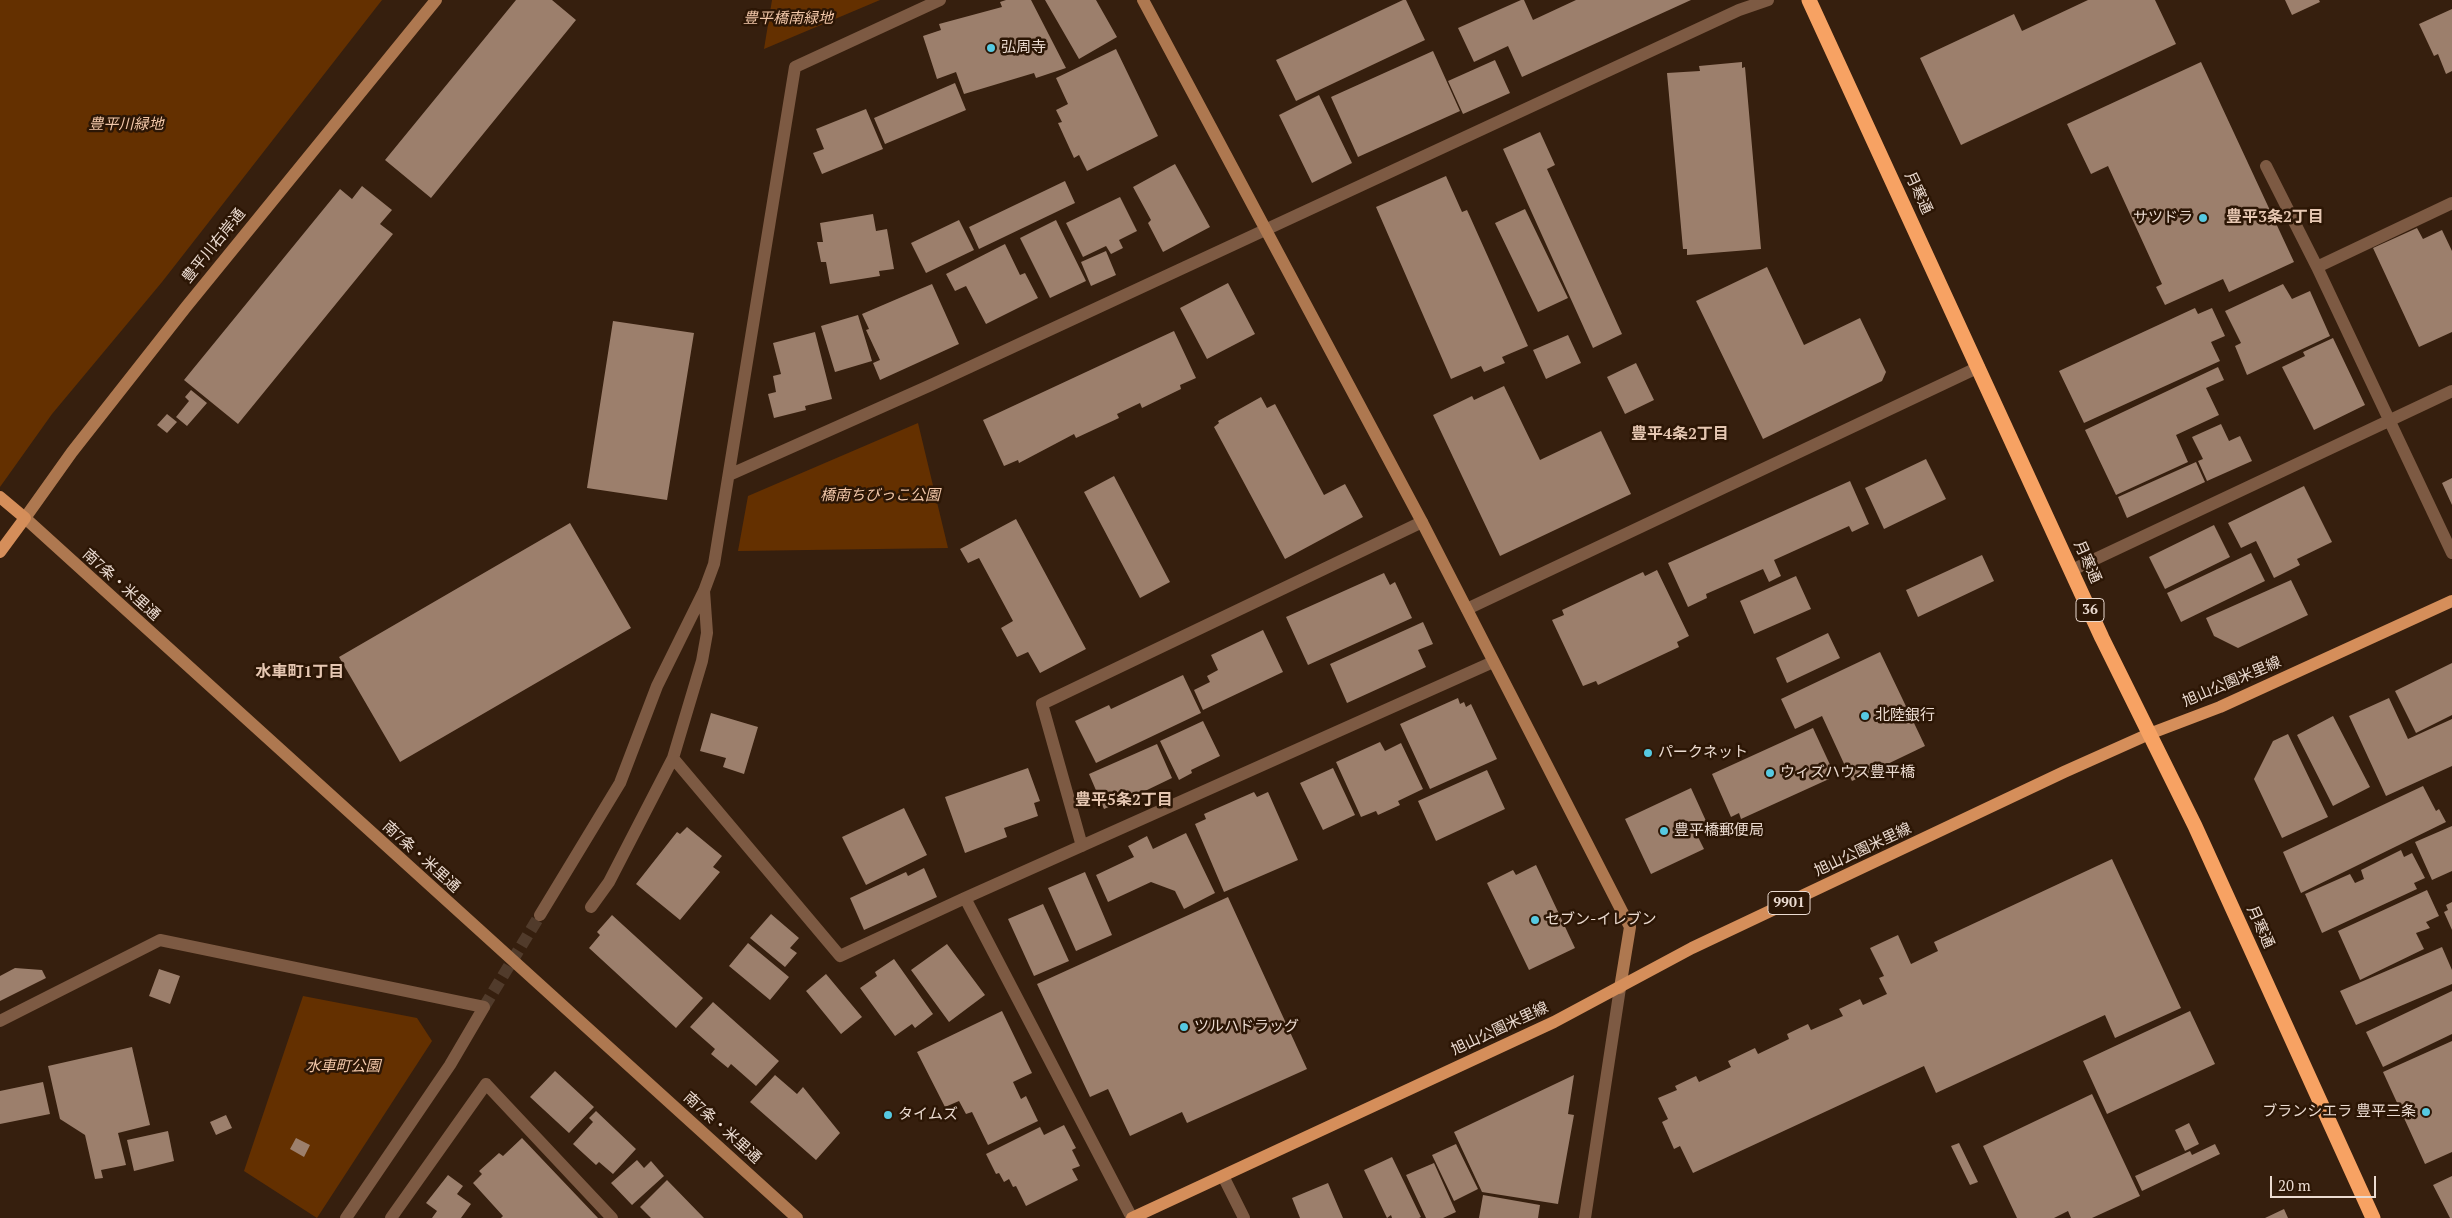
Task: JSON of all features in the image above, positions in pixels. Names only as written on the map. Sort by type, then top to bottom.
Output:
[{"type":"highway","name":"月寒通","points":[[1809,0],[2072,570],[2149,734],[2195,826],[2373,1218]]},
{"type":"main road","points":[[0,497],[25,518],[0,552]]},
{"type":"main road","name":"旭山公園米里線","points":[[1132,1218],[1554,1022],[1692,948],[2149,734],[2220,706],[2452,601]]},
{"type":"street","name":"豊平川右岸通","points":[[25,518],[72,452],[186,307],[436,0]]},
{"type":"street","points":[[540,915],[620,783],[657,686],[704,591],[714,564],[795,67],[940,0]]},
{"type":"street","points":[[1143,0],[1422,522],[1630,927],[1585,1218]]},
{"type":"street","points":[[729,475],[931,385],[1739,10],[1768,0]]},
{"type":"street","points":[[2266,166],[2391,420],[2452,553]]},
{"type":"street","points":[[2317,267],[2452,203]]},
{"type":"street","points":[[1467,608],[1979,367]]},
{"type":"street","points":[[2072,570],[2452,391]]},
{"type":"street","name":"南7条・米里通","points":[[25,518],[797,1218]]},
{"type":"street","points":[[1082,846],[1042,704],[1422,522]]},
{"type":"street","points":[[591,907],[609,882],[672,758],[702,661],[708,632],[704,591]]},
{"type":"street","points":[[672,758],[840,956],[965,898],[1493,662]]},
{"type":"street","points":[[965,898],[1132,1218]]},
{"type":"street","points":[[0,1021],[160,940],[484,1006],[450,1065],[346,1218]]},
{"type":"street","points":[[391,1218],[486,1084],[612,1218]]},
{"type":"street","points":[[1223,1176],[1244,1218]]},
{"type":"green space","name":"豊平川緑地","points":[[0,0],[382,0],[162,282],[52,414],[0,487]]},
{"type":"green space","name":"豊平橋南緑地","points":[[772,0],[880,0],[764,49]]},
{"type":"green space","name":"橋南ちびっこ公園","points":[[918,423],[948,548],[738,551],[748,496]]},
{"type":"green space","name":"水車町公園","points":[[303,996],[417,1018],[432,1041],[317,1218],[244,1171]]},
{"type":"building","points":[[516,0],[552,0],[576,20],[431,198],[385,160]]},
{"type":"building","points":[[1006,0],[1031,0],[1066,68],[1036,78],[1034,73],[964,94],[956,72],[937,79],[923,36],[941,30],[939,24],[1002,7],[1000,2]]},
{"type":"building","points":[[1045,0],[1096,0],[1117,37],[1079,59]]},
{"type":"building","points":[[1406,0],[1425,40],[1296,101],[1276,60]]},
{"type":"building","points":[[1524,0],[1533,20],[1576,0],[1691,0],[1522,77],[1508,46],[1474,62],[1458,28]]},
{"type":"building","points":[[2088,0],[2155,0],[2176,44],[1961,145],[1920,58],[2014,14],[2022,31]]},
{"type":"building","points":[[2285,0],[2319,0],[2320,2],[2292,15]]},
{"type":"building","points":[[2452,9],[2452,71],[2446,74],[2438,54],[2434,56],[2419,24]]},
{"type":"building","points":[[1116,49],[1158,136],[1087,171],[1079,155],[1074,158],[1058,123],[1062,122],[1056,110],[1068,104],[1056,78]]},
{"type":"building","points":[[1433,51],[1460,111],[1358,157],[1331,97]]},
{"type":"building","points":[[1495,60],[1510,93],[1463,114],[1448,81]]},
{"type":"building","points":[[1742,62],[1742,68],[1745,67],[1761,249],[1687,255],[1687,249],[1683,249],[1667,73],[1700,71],[1699,66]]},
{"type":"building","name":"サツドラ","points":[[2201,62],[2294,262],[2229,292],[2223,279],[2165,305],[2156,287],[2162,284],[2108,166],[2091,174],[2067,124]]},
{"type":"building","points":[[955,83],[966,110],[885,144],[874,118]]},
{"type":"building","points":[[1319,95],[1352,163],[1312,183],[1279,115]]},
{"type":"building","points":[[866,109],[883,149],[822,174],[813,153],[824,149],[816,129]]},
{"type":"building","points":[[1540,132],[1555,165],[1547,169],[1622,334],[1593,348],[1503,149]]},
{"type":"building","points":[[1175,164],[1210,227],[1163,252],[1148,223],[1151,220],[1133,187]]},
{"type":"building","points":[[1446,176],[1462,212],[1467,210],[1528,346],[1502,357],[1505,363],[1484,372],[1481,366],[1451,379],[1376,207]]},
{"type":"building","points":[[1065,181],[1075,203],[979,249],[969,227]]},
{"type":"building","points":[[362,186],[392,210],[380,224],[393,234],[238,424],[184,380],[340,189],[352,199]]},
{"type":"building","points":[[1120,197],[1137,231],[1119,240],[1123,248],[1111,254],[1106,246],[1083,257],[1066,223]]},
{"type":"building","points":[[1525,209],[1568,298],[1538,312],[1495,223]]},
{"type":"building","points":[[873,214],[876,231],[887,229],[894,269],[879,271],[880,276],[830,284],[826,262],[821,262],[817,242],[823,242],[820,223]]},
{"type":"building","points":[[959,220],[974,250],[926,273],[911,243]]},
{"type":"building","points":[[1056,220],[1086,281],[1050,298],[1020,238]]},
{"type":"building","points":[[2417,228],[2423,239],[2442,230],[2452,251],[2452,332],[2419,347],[2373,248]]},
{"type":"building","points":[[1005,244],[1020,275],[1025,273],[1038,298],[986,324],[966,286],[955,291],[946,274]]},
{"type":"building","points":[[1106,251],[1116,275],[1091,286],[1081,262]]},
{"type":"building","points":[[1767,267],[1804,345],[1860,318],[1886,372],[1882,381],[1763,439],[1696,301]]},
{"type":"building","points":[[1228,283],[1255,334],[1207,359],[1180,308]]},
{"type":"building","points":[[932,284],[959,344],[880,380],[873,363],[880,360],[866,330],[869,329],[862,314]]},
{"type":"building","points":[[2283,284],[2292,299],[2310,291],[2330,336],[2247,375],[2235,346],[2241,343],[2225,311]]},
{"type":"building","points":[[2195,308],[2198,314],[2212,308],[2225,336],[2211,342],[2220,361],[2084,423],[2059,371]]},
{"type":"building","points":[[858,315],[872,361],[835,372],[821,326]]},
{"type":"building","points":[[613,321],[694,333],[667,500],[587,488]]},
{"type":"building","points":[[1174,331],[1196,378],[1180,385],[1181,389],[1142,408],[1140,403],[1117,414],[1119,418],[1076,438],[1074,434],[1019,463],[1018,460],[1004,466],[983,420]]},
{"type":"building","points":[[815,332],[832,399],[805,406],[806,410],[774,418],[768,394],[776,392],[773,376],[781,374],[773,343]]},
{"type":"building","points":[[1568,335],[1581,363],[1546,379],[1533,350]]},
{"type":"building","points":[[2333,338],[2365,405],[2314,430],[2282,367],[2305,356],[2303,352]]},
{"type":"building","points":[[1636,363],[1654,400],[1625,414],[1607,377]]},
{"type":"building","points":[[2218,367],[2224,380],[2206,388],[2219,415],[2176,435],[2188,462],[2116,495],[2085,430]]},
{"type":"building","points":[[1504,386],[1540,460],[1601,431],[1631,494],[1500,556],[1433,415],[1472,396],[1474,400]]},
{"type":"building","points":[[191,390],[207,403],[187,426],[176,417],[189,401],[185,397]]},
{"type":"building","points":[[1261,397],[1267,408],[1275,404],[1324,495],[1345,484],[1363,517],[1285,559],[1214,427],[1219,423],[1218,421]]},
{"type":"building","points":[[167,414],[177,422],[167,433],[157,425]]},
{"type":"building","points":[[2221,424],[2229,441],[2240,436],[2252,461],[2207,481],[2198,461],[2203,459],[2192,437]]},
{"type":"building","points":[[1926,459],[1946,499],[1884,529],[1865,488]]},
{"type":"building","points":[[2196,462],[2205,482],[2127,518],[2118,497]]},
{"type":"building","points":[[1114,476],[1170,582],[1140,598],[1084,492]]},
{"type":"building","points":[[2452,478],[2452,505],[2442,483]]},
{"type":"building","points":[[1850,481],[1869,524],[1852,532],[1849,526],[1774,560],[1781,576],[1769,582],[1763,569],[1706,594],[1707,598],[1688,607],[1668,563]]},
{"type":"building","points":[[2304,486],[2332,542],[2297,559],[2300,565],[2274,578],[2256,541],[2241,548],[2228,523]]},
{"type":"building","points":[[1016,519],[1086,649],[1040,673],[1028,652],[1017,657],[1001,628],[1013,621],[979,558],[968,563],[960,549]]},
{"type":"building","points":[[570,523],[631,628],[400,762],[339,657]]},
{"type":"building","points":[[2214,525],[2230,557],[2165,589],[2149,557]]},
{"type":"building","points":[[2251,553],[2265,581],[2181,622],[2167,593]]},
{"type":"building","points":[[1982,555],[1994,581],[1918,617],[1906,590]]},
{"type":"building","points":[[1657,570],[1689,636],[1677,642],[1679,647],[1598,685],[1596,681],[1583,686],[1552,620],[1564,615],[1562,610],[1643,572],[1645,576]]},
{"type":"building","points":[[1384,573],[1390,585],[1395,582],[1412,618],[1308,665],[1286,617]]},
{"type":"building","points":[[1796,576],[1811,609],[1754,634],[1740,601]]},
{"type":"building","points":[[2291,580],[2308,615],[2238,648],[2214,636],[2206,618]]},
{"type":"building","points":[[1423,622],[1433,644],[1418,650],[1426,667],[1347,703],[1330,664]]},
{"type":"building","points":[[1263,630],[1283,672],[1203,710],[1194,690],[1210,682],[1207,676],[1218,670],[1211,655]]},
{"type":"building","points":[[1828,633],[1840,658],[1787,683],[1776,658]]},
{"type":"building","points":[[1880,652],[1925,746],[1852,781],[1822,716],[1795,729],[1781,699]]},
{"type":"building","points":[[2452,663],[2452,715],[2416,733],[2395,691]]},
{"type":"building","points":[[1183,675],[1201,713],[1096,763],[1075,721],[1109,705],[1111,709]]},
{"type":"building","points":[[1458,698],[1460,704],[1464,702],[1466,707],[1471,704],[1497,759],[1430,789],[1400,724]]},
{"type":"building","points":[[2389,698],[2408,739],[2452,719],[2452,766],[2386,796],[2349,716]]},
{"type":"building","points":[[711,713],[758,727],[744,774],[723,767],[726,758],[700,751]]},
{"type":"building","points":[[2333,716],[2370,787],[2333,806],[2297,735]]},
{"type":"building","points":[[1203,721],[1220,756],[1191,770],[1192,773],[1179,780],[1160,741]]},
{"type":"building","name":"ウィズハウス豊平橋","points":[[1813,728],[1832,769],[1826,772],[1829,779],[1741,819],[1739,813],[1731,817],[1712,774]]},
{"type":"building","points":[[2288,734],[2328,817],[2282,838],[2254,779],[2273,741]]},
{"type":"building","points":[[1380,742],[1385,751],[1401,743],[1423,789],[1398,801],[1400,805],[1378,815],[1376,811],[1361,817],[1336,762]]},
{"type":"building","points":[[1157,744],[1172,778],[1145,791],[1146,795],[1138,799],[1136,795],[1104,809],[1089,774]]},
{"type":"building","points":[[1028,768],[1040,801],[1034,803],[1038,816],[1004,828],[1007,837],[965,853],[945,797]]},
{"type":"building","points":[[1333,768],[1355,815],[1323,830],[1300,783]]},
{"type":"building","points":[[1487,770],[1505,809],[1436,841],[1418,801]]},
{"type":"building","points":[[2423,786],[2436,811],[2439,809],[2446,822],[2301,893],[2283,852]]},
{"type":"building","points":[[1691,788],[1706,821],[1693,827],[1704,849],[1651,874],[1625,819]]},
{"type":"building","points":[[1254,792],[1257,797],[1268,792],[1298,860],[1224,892],[1195,824],[1206,819],[1204,814]]},
{"type":"building","points":[[904,808],[927,855],[866,885],[842,837]]},
{"type":"building","points":[[2452,826],[2452,871],[2432,880],[2415,842]]},
{"type":"building","points":[[687,827],[722,856],[713,867],[720,872],[680,920],[636,884],[677,832],[680,834]]},
{"type":"building","points":[[1186,833],[1215,893],[1184,909],[1175,891],[1151,882],[1108,902],[1096,875],[1134,857],[1128,846],[1147,836],[1153,849]]},
{"type":"building","points":[[2401,850],[2404,857],[2412,853],[2425,878],[2414,883],[2417,889],[2322,933],[2305,894],[2350,874],[2355,883],[2364,879],[2361,870]]},
{"type":"building","points":[[2112,859],[2181,1008],[2115,1038],[2105,1015],[1936,1093],[1924,1066],[1693,1173],[1680,1146],[1674,1149],[1662,1122],[1668,1119],[1658,1098],[1677,1090],[1675,1086],[1696,1076],[1699,1082],[1731,1067],[1728,1061],[1755,1048],[1758,1054],[1789,1039],[1787,1034],[1808,1024],[1811,1030],[1843,1016],[1839,1009],[1860,999],[1863,1005],[1887,994],[1879,978],[1884,976],[1870,948],[1898,935],[1911,964],[1938,951],[1934,942]]},
{"type":"building","points":[[1536,865],[1575,948],[1529,970],[1487,883],[1513,870],[1516,875]]},
{"type":"building","points":[[924,868],[937,897],[864,930],[850,898],[906,872],[908,876]]},
{"type":"building","points":[[1085,872],[1112,935],[1076,951],[1048,888]]},
{"type":"building","points":[[2427,890],[2439,916],[2426,922],[2430,928],[2416,933],[2424,949],[2360,980],[2338,931]]},
{"type":"building","points":[[1228,897],[1307,1069],[1187,1123],[1182,1112],[1130,1136],[1108,1089],[1090,1097],[1037,984]]},
{"type":"building","points":[[2452,902],[2452,930],[2444,912],[2448,910],[2446,905]]},
{"type":"building","points":[[1043,904],[1069,961],[1034,976],[1008,919]]},
{"type":"building","points":[[771,914],[799,938],[790,948],[797,953],[785,967],[750,938]]},
{"type":"building","points":[[612,915],[703,998],[676,1028],[589,948],[600,935],[597,932]]},
{"type":"building","points":[[748,943],[789,977],[770,1000],[729,966]]},
{"type":"building","points":[[947,944],[985,995],[949,1022],[911,970]]},
{"type":"building","points":[[2442,947],[2452,970],[2452,984],[2356,1025],[2340,991]]},
{"type":"building","points":[[894,959],[933,1014],[915,1028],[912,1024],[895,1036],[860,988],[877,976],[875,972]]},
{"type":"building","points":[[15,968],[42,970],[46,978],[0,1001],[0,976]]},
{"type":"building","points":[[159,969],[180,976],[170,1004],[149,996]]},
{"type":"building","points":[[826,974],[862,1017],[841,1034],[806,991]]},
{"type":"building","points":[[2452,991],[2452,1034],[2383,1067],[2366,1032]]},
{"type":"building","points":[[713,1002],[779,1061],[756,1086],[731,1064],[728,1068],[711,1054],[715,1049],[690,1027]]},
{"type":"building","points":[[1002,1011],[1032,1073],[1013,1082],[1021,1099],[1026,1096],[1038,1121],[988,1145],[972,1112],[966,1114],[959,1101],[945,1107],[917,1052]]},
{"type":"building","points":[[2190,1011],[2215,1064],[2107,1114],[2083,1061]]},
{"type":"building","name":"ブランシエラ 豊平三条","points":[[2452,1041],[2452,1152],[2425,1164],[2383,1072]]},
{"type":"building","points":[[132,1047],[150,1125],[118,1133],[126,1165],[101,1170],[103,1178],[95,1179],[85,1135],[60,1119],[48,1066]]},
{"type":"building","points":[[555,1071],[594,1107],[569,1133],[530,1097]]},
{"type":"building","points":[[775,1075],[797,1094],[803,1087],[840,1133],[816,1160],[750,1102]]},
{"type":"building","points":[[1574,1075],[1568,1114],[1574,1115],[1558,1204],[1482,1192],[1454,1132]]},
{"type":"building","points":[[43,1082],[50,1114],[0,1124],[0,1091]]},
{"type":"building","points":[[2092,1094],[2140,1196],[2092,1218],[2071,1218],[2068,1211],[2054,1218],[2017,1218],[1983,1146]]},
{"type":"building","points":[[596,1111],[636,1149],[613,1174],[599,1162],[596,1165],[573,1144],[593,1122],[589,1118]]},
{"type":"building","points":[[226,1115],[232,1128],[216,1135],[210,1122]]},
{"type":"building","points":[[2189,1123],[2199,1144],[2185,1151],[2175,1130]]},
{"type":"building","points":[[1064,1125],[1076,1148],[1072,1150],[1080,1166],[1072,1169],[1078,1180],[1026,1206],[1016,1186],[1013,1187],[1009,1179],[1004,1182],[999,1173],[996,1174],[986,1154],[1040,1127],[1044,1135]]},
{"type":"building","points":[[168,1131],[174,1161],[134,1171],[127,1140]]},
{"type":"building","points":[[296,1138],[310,1145],[304,1157],[290,1149]]},
{"type":"building","points":[[522,1138],[598,1218],[501,1218],[503,1216],[473,1183],[482,1174],[479,1171],[499,1153],[503,1156]]},
{"type":"building","points":[[1959,1143],[1978,1182],[1970,1185],[1951,1146]]},
{"type":"building","points":[[1456,1144],[1478,1189],[1454,1201],[1432,1155]]},
{"type":"building","points":[[2215,1144],[2220,1154],[2142,1191],[2135,1176],[2190,1151],[2192,1155]]},
{"type":"building","points":[[1392,1157],[1421,1217],[1419,1218],[1392,1218],[1391,1215],[1387,1218],[1364,1170]]},
{"type":"building","points":[[637,1160],[644,1168],[651,1161],[664,1176],[632,1205],[611,1183]]},
{"type":"building","points":[[1434,1163],[1456,1212],[1443,1218],[1426,1218],[1406,1175]]},
{"type":"building","points":[[448,1175],[463,1186],[457,1194],[471,1204],[461,1218],[432,1218],[437,1211],[426,1203]]},
{"type":"building","points":[[2452,1176],[2452,1218],[2450,1218],[2433,1185]]},
{"type":"building","points":[[667,1180],[704,1218],[651,1218],[640,1207]]},
{"type":"building","points":[[1328,1183],[1343,1218],[1300,1218],[1292,1198]]},
{"type":"building","points":[[1483,1195],[1540,1205],[1538,1218],[1479,1218]]},
{"type":"building","points":[[2284,1209],[2288,1218],[2265,1218]]},
{"type":"tunnel","points":[[484,1007],[540,915]]},
{"type":"place","name":"弘周寺","points":[[991,48]]},
{"type":"place","name":"サツドラ","points":[[2203,218]]},
{"type":"place","name":"北陸銀行","points":[[1865,716]]},
{"type":"place","name":"パークネット","points":[[1648,753]]},
{"type":"place","name":"ウィズハウス豊平橋","points":[[1770,773]]},
{"type":"place","name":"豊平橋郵便局","points":[[1664,831]]},
{"type":"place","name":"セブン-イレブン","points":[[1535,920]]},
{"type":"place","name":"ツルハドラッグ","points":[[1184,1027]]},
{"type":"place","name":"ブランシエラ 豊平三条","points":[[2426,1112]]},
{"type":"place","name":"タイムズ","points":[[888,1115]]},
{"type":"district","name":"豊平3条2丁目","points":[[2275,217]]},
{"type":"district","name":"豊平4条2丁目","points":[[1680,434]]},
{"type":"district","name":"水車町1丁目","points":[[300,672]]},
{"type":"district","name":"豊平5条2丁目","points":[[1124,800]]}]
